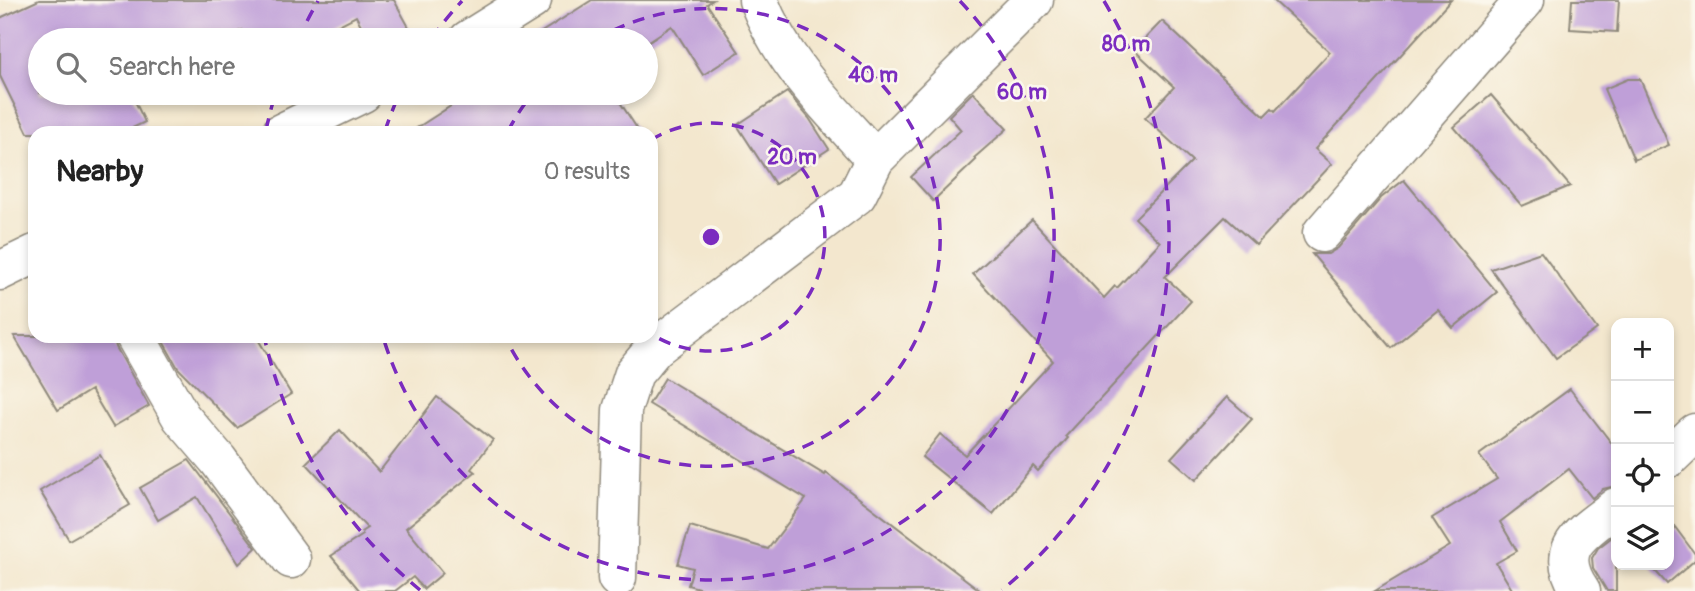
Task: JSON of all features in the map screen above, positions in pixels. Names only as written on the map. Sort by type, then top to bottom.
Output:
[{"type":"street","points":[[487,28],[532,0]]},
{"type":"street","points":[[758,0],[767,25],[795,70],[875,159]]},
{"type":"street","points":[[617,578],[622,410],[634,373],[655,348],[857,195],[875,159],[1034,0]]},
{"type":"street","points":[[1321,233],[1525,0]]},
{"type":"street","points":[[295,126],[338,105]]},
{"type":"street","points":[[0,271],[28,257]]},
{"type":"street","points":[[139,343],[181,417],[218,460],[291,559]]},
{"type":"street","points":[[1674,453],[1695,433]]},
{"type":"street","points":[[1581,591],[1573,580],[1568,565],[1569,551],[1577,539],[1611,511]]},
{"type":"building","points":[[39,0],[394,0],[409,28],[362,28],[356,16],[333,28],[28,28],[28,105],[137,105],[145,122],[137,126],[28,126],[28,133],[0,76],[0,18]]},
{"type":"building","points":[[592,0],[713,0],[707,4],[739,52],[703,75],[672,26],[658,35],[658,28],[548,28]]},
{"type":"building","points":[[1273,0],[1451,0],[1315,149],[1332,164],[1256,245],[1225,217],[1165,277],[1191,301],[1066,436],[1068,438],[1038,471],[1033,466],[993,514],[922,457],[940,434],[965,455],[1053,361],[973,274],[1032,220],[1104,298],[1115,286],[1117,288],[1160,242],[1135,218],[1192,161],[1145,118],[1174,87],[1134,50],[1162,21],[1264,116],[1272,108],[1275,111],[1330,52]]},
{"type":"building","points":[[1572,0],[1619,0],[1617,32],[1570,29]]},
{"type":"building","points":[[1628,79],[1640,79],[1669,145],[1634,160],[1604,89]]},
{"type":"building","points":[[787,92],[809,118],[829,149],[775,184],[737,125]]},
{"type":"building","points":[[973,92],[1007,129],[974,158],[976,160],[933,201],[911,177],[961,130],[949,116]]},
{"type":"building","points":[[1491,95],[1570,186],[1522,206],[1454,127]]},
{"type":"building","points":[[452,105],[622,105],[635,126],[420,126]]},
{"type":"building","points":[[1404,180],[1497,292],[1453,328],[1438,310],[1391,348],[1312,254],[1328,254],[1338,248],[1381,198]]},
{"type":"building","points":[[1541,252],[1597,329],[1556,358],[1491,269]]},
{"type":"building","points":[[14,336],[28,336],[28,343],[115,343],[149,406],[113,427],[91,390],[58,410]]},
{"type":"building","points":[[164,343],[260,343],[291,394],[237,428],[178,368]]},
{"type":"building","points":[[665,378],[825,475],[826,473],[981,591],[709,591],[688,585],[693,568],[678,564],[690,526],[768,549],[806,499],[649,404]]},
{"type":"building","points":[[1570,389],[1611,442],[1611,487],[1603,489],[1592,498],[1569,469],[1500,522],[1517,551],[1496,563],[1513,591],[1375,591],[1450,546],[1432,518],[1497,479],[1479,455]]},
{"type":"building","points":[[437,397],[493,440],[471,469],[475,472],[406,528],[443,573],[424,589],[413,577],[395,591],[360,591],[331,556],[363,535],[361,532],[367,528],[306,463],[340,430],[379,472]]},
{"type":"building","points":[[1227,397],[1252,419],[1196,480],[1171,458]]},
{"type":"building","points":[[100,455],[130,505],[69,540],[40,491]]},
{"type":"building","points":[[189,460],[256,548],[239,564],[197,497],[158,520],[140,488]]},
{"type":"building","points":[[1674,526],[1695,554],[1695,560],[1667,584],[1654,570],[1674,570]]},
{"type":"building","points":[[1611,538],[1611,570],[1616,570],[1616,591],[1607,591],[1593,568],[1592,558],[1598,548]]}]
